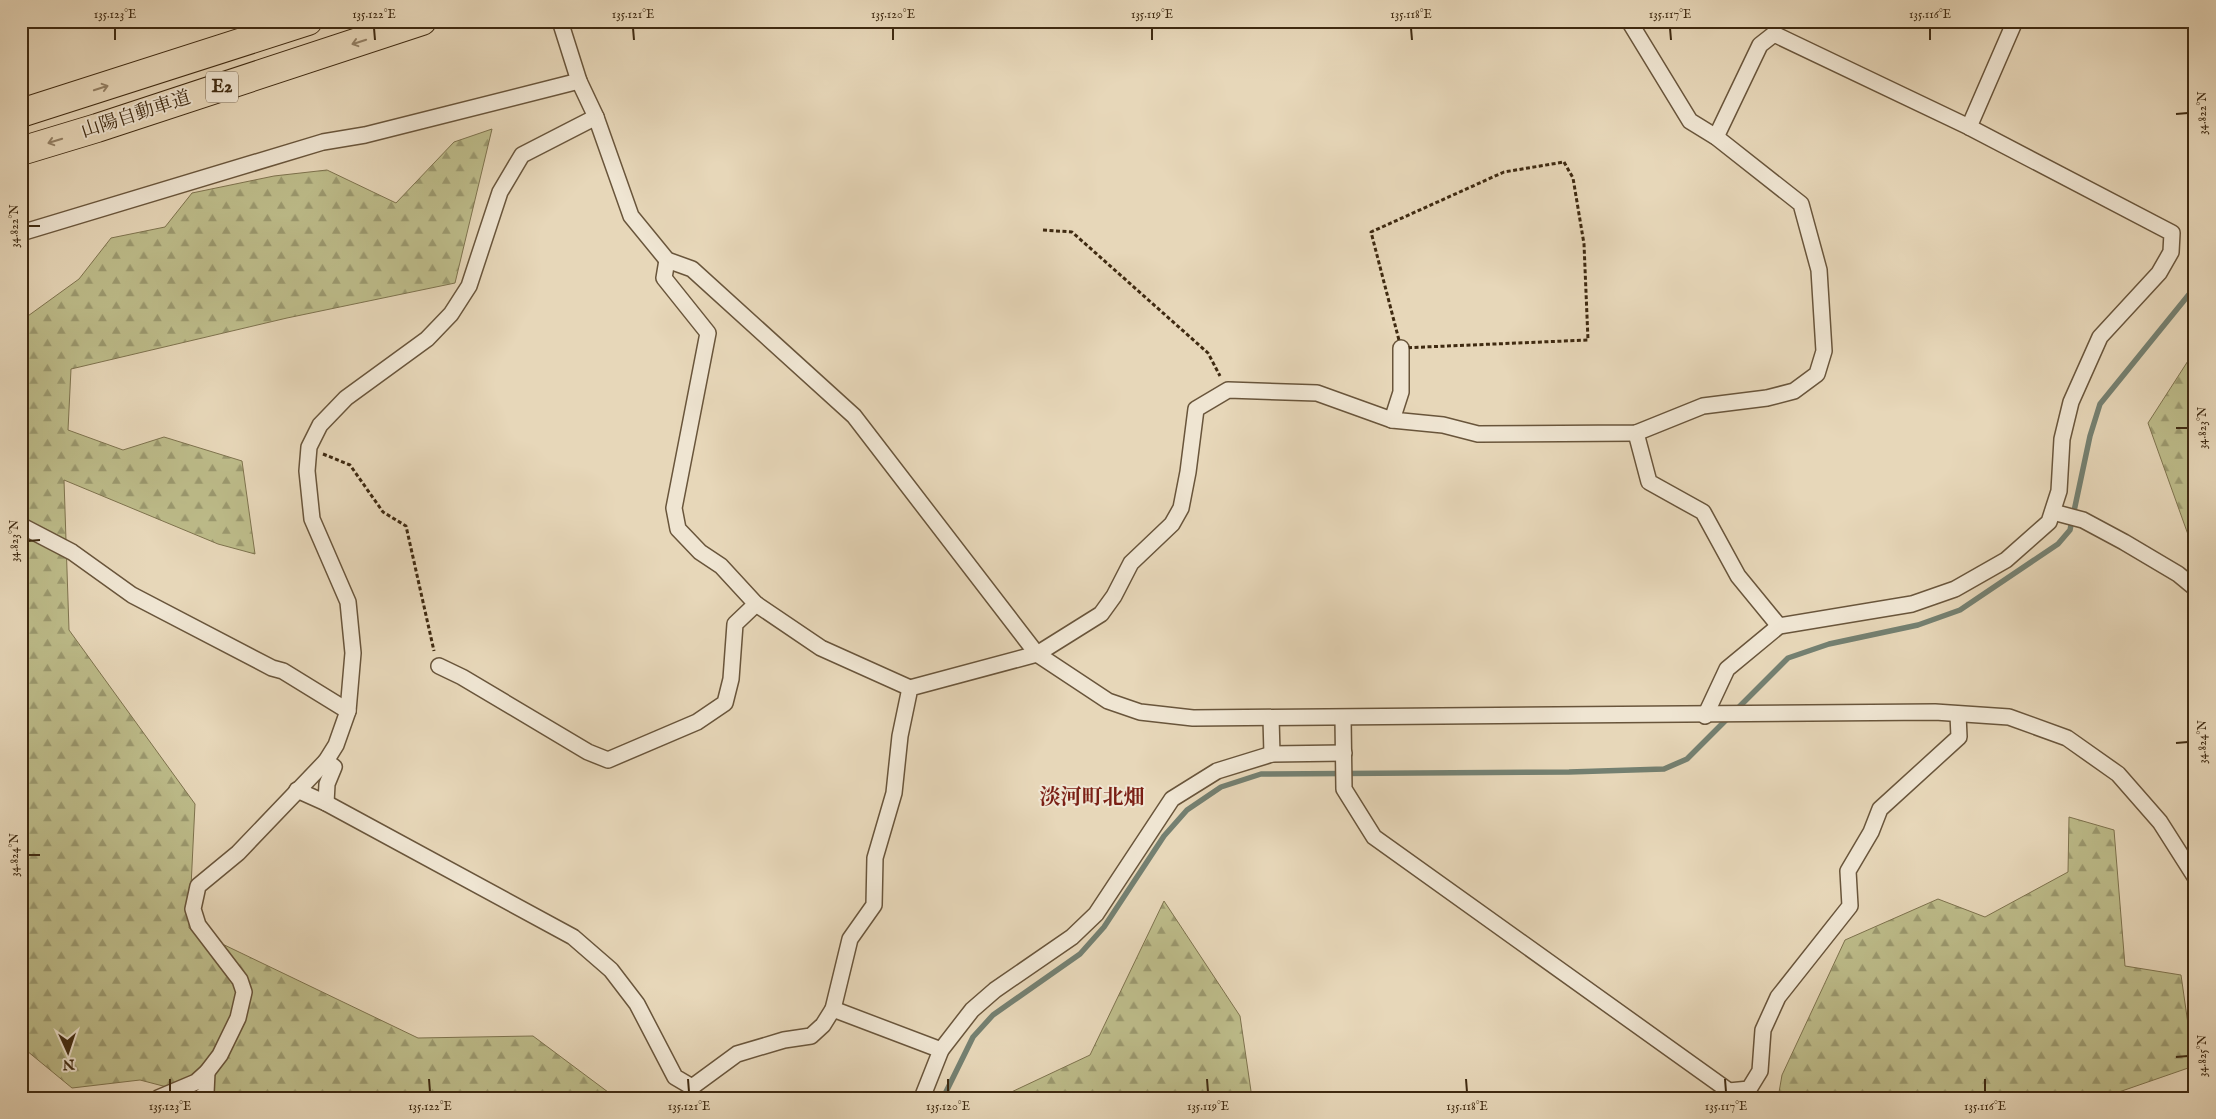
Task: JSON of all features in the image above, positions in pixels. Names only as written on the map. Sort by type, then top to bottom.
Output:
[{"type":"highway","name":"山陽自動車道","points":[[21,113],[308,21]]},
{"type":"highway","name":"山陽自動車道","points":[[21,150],[106,125],[422,21]]},
{"type":"street","points":[[560,21],[579,82],[596,117],[632,216],[667,260],[692,269],[854,416],[1037,654],[1108,701],[1140,712],[1193,718],[1958,714],[2009,717],[2067,738],[2118,774],[2160,822],[2195,877]]},
{"type":"street","points":[[667,260],[664,278],[708,333],[674,508],[678,529],[700,552],[721,566],[756,604],[821,648],[910,688],[1037,654],[1101,614],[1114,596],[1131,564],[1172,524],[1181,508],[1188,472],[1196,409],[1228,390],[1317,393],[1392,420],[1443,426],[1478,434],[1636,433],[1703,406],[1767,398],[1794,391],[1817,374],[1824,351],[1819,270],[1801,204],[1716,137],[1690,121],[1628,21]]},
{"type":"street","points":[[1969,127],[2015,21]]},
{"type":"street","points":[[1705,716],[1727,669],[1779,626],[1912,604],[1955,589],[2006,560],[2049,522],[2060,491],[2062,439],[2071,402],[2100,337],[2159,272],[2171,252],[2172,233],[1969,127],[1774,34],[1760,45],[1716,137]]},
{"type":"street","points":[[21,234],[323,142],[365,135],[579,82]]},
{"type":"street","points":[[158,1098],[196,1082],[207,1072],[220,1055],[238,1018],[244,992],[240,980],[198,925],[192,909],[198,886],[238,853],[326,761],[336,745],[348,711],[353,653],[348,602],[312,519],[307,471],[309,448],[320,425],[346,398],[427,339],[451,314],[470,286],[500,192],[522,155],[596,117]]},
{"type":"street","points":[[1392,420],[1401,392],[1401,348]]},
{"type":"street","points":[[1636,433],[1649,482],[1702,512],[1738,576],[1779,626]]},
{"type":"street","points":[[2052,512],[2083,520],[2178,574],[2195,588]]},
{"type":"street","points":[[24,527],[72,552],[132,595],[272,668],[283,671],[348,711]]},
{"type":"street","points":[[438,666],[462,677],[588,752],[608,760],[697,722],[725,703],[731,679],[734,624],[756,604]]},
{"type":"street","points":[[297,790],[326,802],[573,937],[611,970],[637,1004],[675,1077],[692,1087],[737,1054],[784,1040],[811,1036],[823,1025],[833,1009],[850,939],[874,905],[875,858],[894,793],[900,736],[910,688]]},
{"type":"street","points":[[1343,718],[1344,789],[1374,838],[1726,1094],[1749,1089],[1760,1071],[1763,1030],[1778,997],[1850,906],[1848,870],[1871,832],[1880,809],[1959,737],[1958,714]]},
{"type":"street","points":[[1271,718],[1272,754]]},
{"type":"street","points":[[922,1098],[942,1050],[972,1010],[995,990],[1064,943],[1096,914],[1172,799],[1217,771],[1272,754],[1344,753]]},
{"type":"street","points":[[326,761],[334,767],[326,784],[326,802]]},
{"type":"street","points":[[833,1009],[942,1050]]},
{"type":"street","points":[[200,1098],[206,1093],[207,1072]]},
{"type":"path","points":[[1564,162],[1573,178],[1584,244],[1588,340],[1401,348],[1371,232],[1504,172],[1564,162]]},
{"type":"path","points":[[1043,230],[1072,232],[1208,353],[1228,390]]},
{"type":"path","points":[[21,421],[24,527]]},
{"type":"path","points":[[309,448],[350,465],[383,512],[406,526],[432,648],[438,666]]},
{"type":"green space","points":[[492,129],[455,283],[287,318],[71,369],[68,430],[123,450],[164,437],[242,461],[255,554],[218,544],[64,480],[69,630],[195,804],[189,928],[418,1038],[533,1036],[616,1098],[209,1098],[140,1080],[72,1088],[21,1046],[21,321],[79,279],[111,238],[165,227],[192,193],[274,176],[327,170],[396,203],[454,142]]},
{"type":"green space","points":[[2195,350],[2195,547],[2190,540],[2148,423]]},
{"type":"green space","points":[[2069,817],[2114,830],[2125,966],[2181,975],[2194,1066],[2116,1093],[2115,1098],[1778,1098],[1782,1075],[1845,940],[1938,899],[1985,917],[2068,872]]},
{"type":"green space","points":[[1164,901],[1240,1016],[1252,1098],[1004,1098],[1005,1095],[1090,1055]]},
{"type":"waterway","points":[[1735,711],[1788,658],[1829,644],[1918,625],[1960,610],[2058,544],[2070,530],[2090,436],[2100,404],[2195,287]]},
{"type":"waterway","points":[[943,1098],[973,1037],[993,1015],[1080,954],[1104,927],[1164,836],[1187,810],[1221,787],[1261,774],[1569,772],[1664,769],[1687,759],[1729,717]]},
{"type":"district","name":"淡河町北畑","points":[[1092,798]]}]
